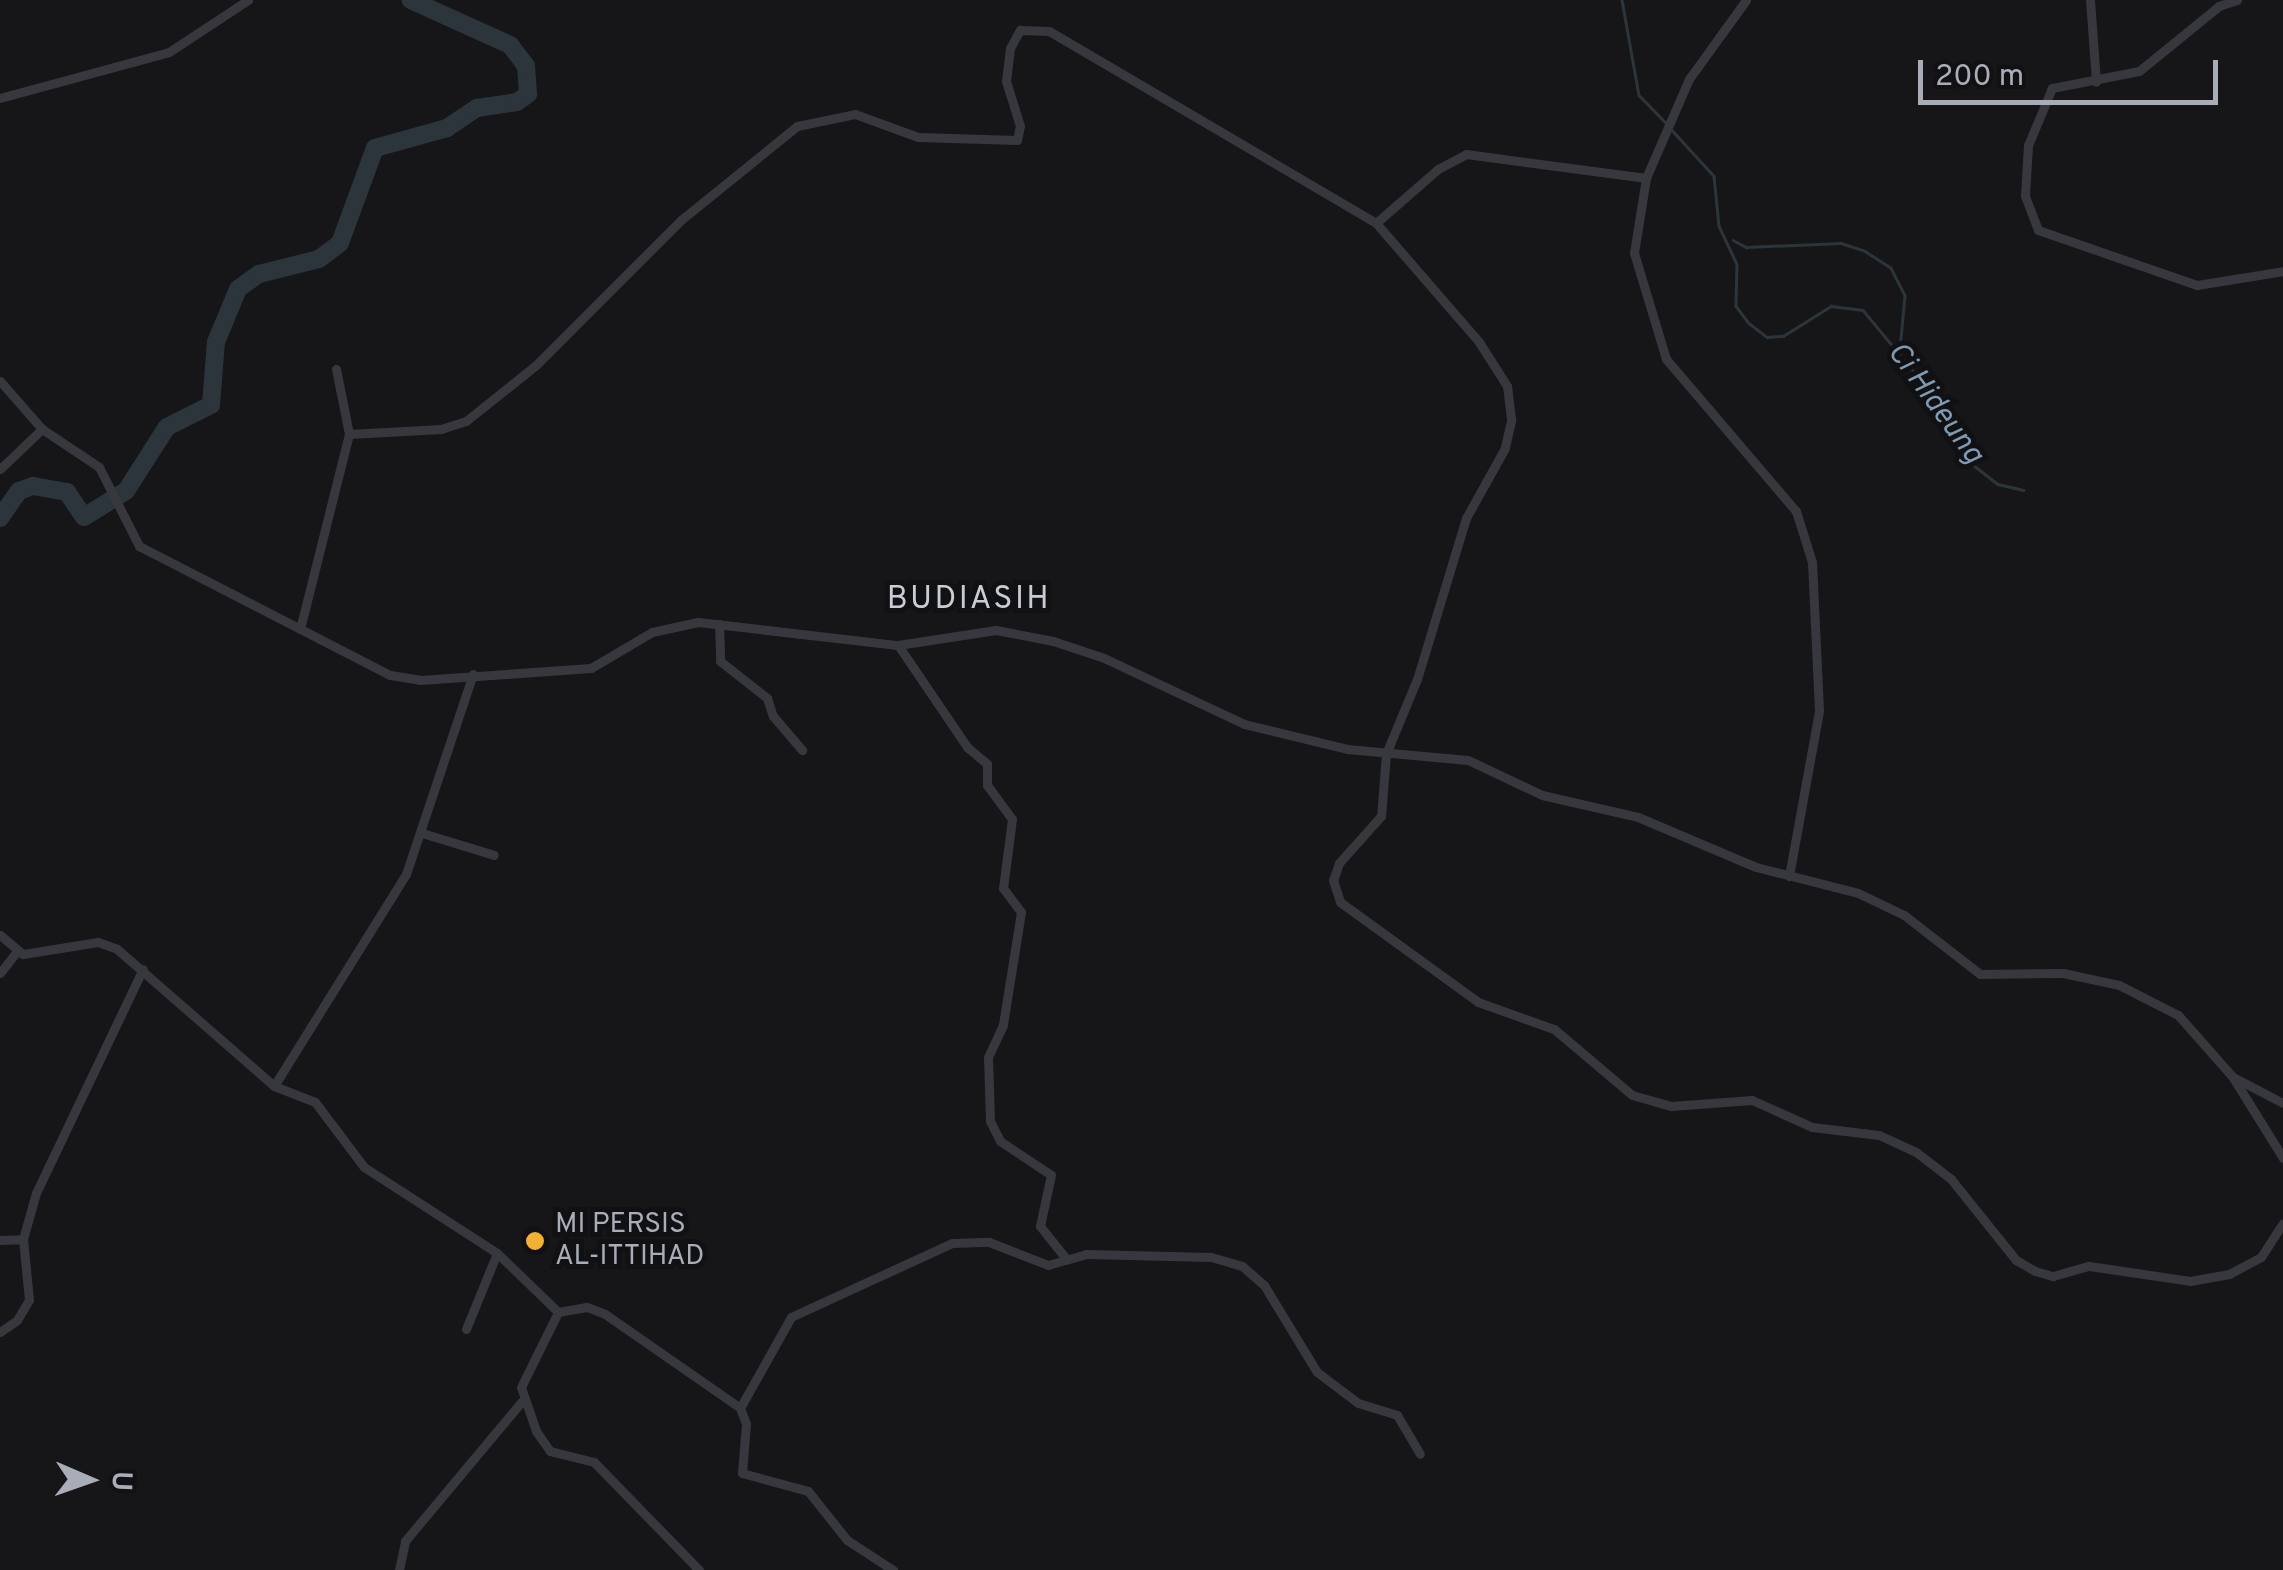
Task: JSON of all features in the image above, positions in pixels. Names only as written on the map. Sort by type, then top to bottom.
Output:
[{"type":"street","points":[[0,98],[169,52],[248,0]]},
{"type":"street","points":[[1746,0],[1689,79],[1646,178],[1634,253],[1657,340],[1680,378],[1796,511],[1812,562],[1819,710],[1789,876]]},
{"type":"street","points":[[2090,0],[2096,82]]},
{"type":"street","points":[[2236,0],[2219,6],[2138,71],[2096,82],[2059,84],[2038,110],[2024,181],[2034,226],[2197,285],[2283,272]]},
{"type":"street","points":[[349,434],[441,429],[466,421],[535,366],[680,220],[797,126],[856,114],[918,136],[1017,140],[1021,132],[1008,98],[1007,65],[1014,35],[1028,28],[1078,46],[1376,223],[1496,365],[1512,401],[1505,448],[1466,518],[1418,679],[1386,754],[1380,816],[1354,842],[1333,880],[1340,902],[1478,1002],[1554,1029],[1622,1090],[1671,1106],[1752,1100],[1812,1127],[1879,1136],[1943,1172],[2016,1260],[2053,1276],[2089,1266],[2190,1282],[2229,1274],[2261,1256],[2283,1223]]},
{"type":"street","points":[[1376,223],[1438,169],[1466,154],[1646,178]]},
{"type":"street","points":[[300,629],[349,434],[336,369]]},
{"type":"street","points":[[0,380],[42,429],[93,461],[113,490],[132,538],[149,552],[402,679],[591,668],[664,626],[719,624],[898,645],[996,630],[1052,641],[1104,658],[1244,724],[1386,754],[1468,760],[1542,796],[1638,818],[1789,876],[1883,904],[1980,974],[2063,973],[2119,985],[2168,1008],[2232,1076],[2283,1158]]},
{"type":"street","points":[[0,469],[42,429]]},
{"type":"street","points":[[719,624],[720,662],[767,698],[773,716],[802,750]]},
{"type":"street","points":[[898,645],[967,747],[987,764],[988,785],[1012,819],[1003,888],[1020,912],[1004,1025],[988,1057],[990,1120],[1000,1141],[1051,1174],[1040,1226],[1066,1260]]},
{"type":"street","points":[[274,1086],[382,918],[422,833],[473,674]]},
{"type":"street","points":[[422,833],[494,856]]},
{"type":"street","points":[[0,935],[17,951],[34,955],[105,942],[143,969],[274,1086],[315,1102],[364,1167],[497,1252],[558,1312]]},
{"type":"street","points":[[0,973],[17,951]]},
{"type":"street","points":[[0,1332],[17,1320],[28,1300],[23,1238],[36,1193],[143,969]]},
{"type":"street","points":[[2232,1076],[2283,1104]]},
{"type":"street","points":[[0,1240],[23,1238]]},
{"type":"street","points":[[740,1408],[791,1317],[964,1240],[989,1242],[1042,1265],[1066,1260],[1211,1257],[1242,1266],[1264,1285],[1318,1372],[1358,1403],[1397,1414],[1420,1454]]},
{"type":"street","points":[[466,1329],[497,1252]]},
{"type":"street","points":[[700,1570],[588,1457],[550,1451],[522,1401],[523,1378],[558,1312],[577,1306],[605,1314],[740,1408],[746,1424],[742,1474],[808,1491],[848,1540],[893,1570]]},
{"type":"street","points":[[398,1570],[402,1545],[522,1401]]},
{"type":"waterway","points":[[0,518],[19,491],[33,486],[67,492],[84,517],[126,491],[167,427],[211,405],[216,342],[238,289],[259,274],[319,259],[340,243],[375,148],[447,128],[477,108],[517,102],[528,94],[526,66],[510,45],[411,0]]},
{"type":"waterway","name":"Ci Hideung","points":[[1622,0],[1639,95],[1667,124]]},
{"type":"waterway","name":"Ci Hideung","points":[[1672,130],[1714,176],[1719,226],[1737,264],[1736,306],[1749,323],[1767,337],[1783,336],[1831,306],[1863,310],[1934,396],[1946,430],[1967,460],[1998,484],[2023,490]]},
{"type":"waterway","points":[[1733,240],[1746,247],[1841,243],[1865,251],[1891,268],[1905,296],[1900,350]]},
{"type":"place","name":"MI PERSIS AL-ITTIHAD","points":[[535,1241]]},
{"type":"district","name":"BUDIASIH","points":[[969,600]]}]
